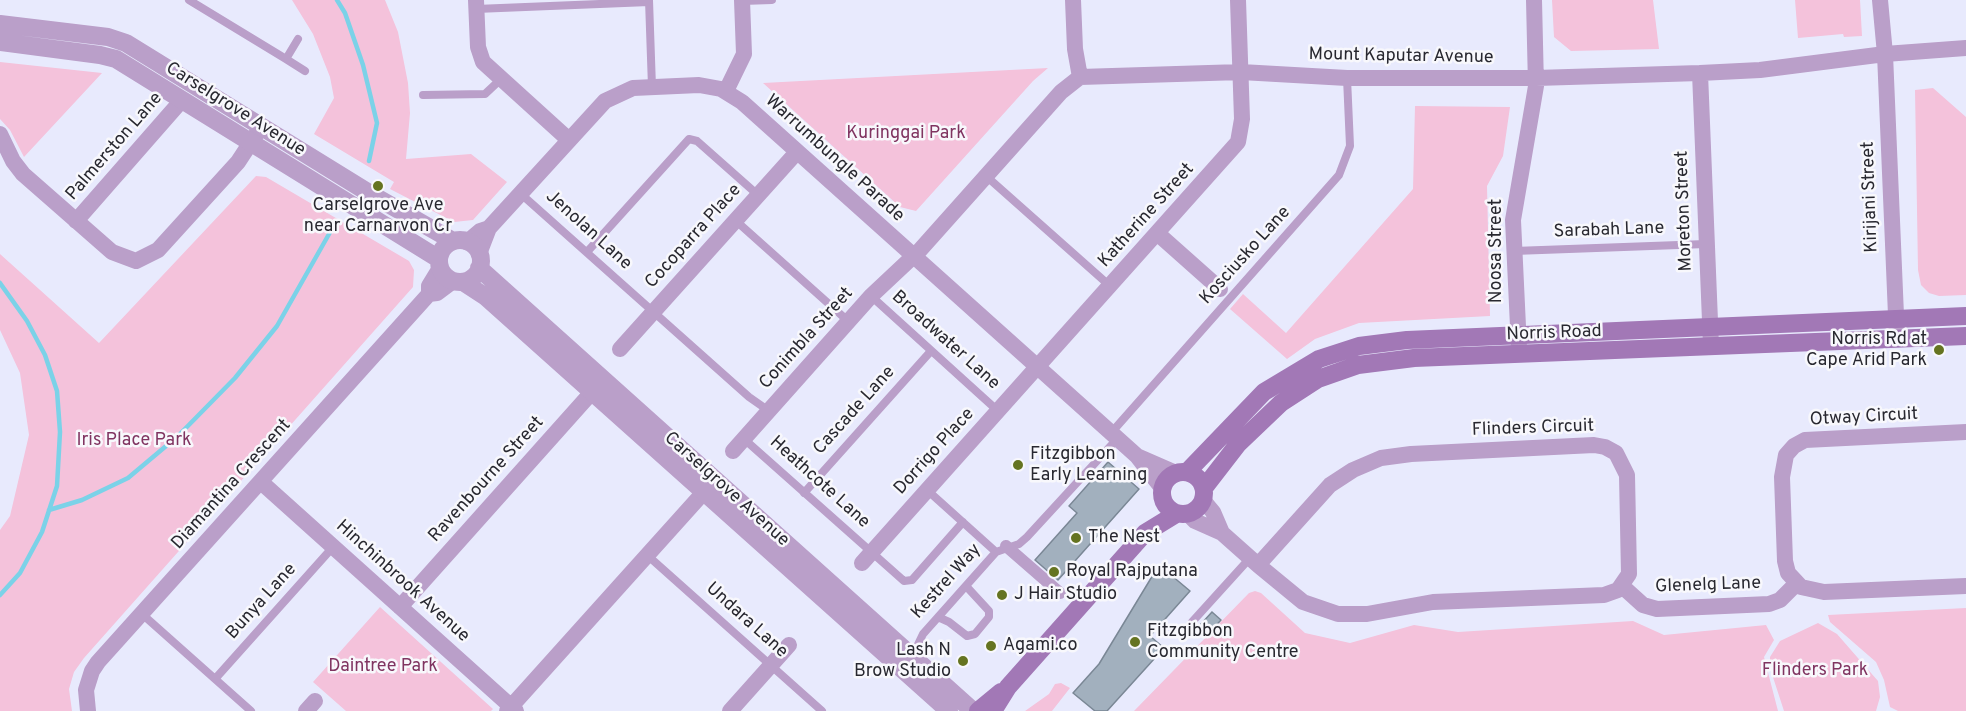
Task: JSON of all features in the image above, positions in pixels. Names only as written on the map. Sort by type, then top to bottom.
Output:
[{"type":"main road","name":"Norris Road","points":[[1203,494],[1224,460],[1264,417],[1298,390],[1358,365],[1518,345],[1711,327],[1966,316]]},
{"type":"main road","name":"Norris Road","points":[[1182,472],[1264,392],[1319,359],[1381,342],[1711,346],[1966,336]]},
{"type":"main road","points":[[993,711],[1008,687],[1145,533],[1170,476],[1182,472],[1198,478],[1203,494],[1200,506],[1145,533]]},
{"type":"main road","points":[[1162,494],[1170,511],[1182,514]]},
{"type":"main road","points":[[976,711],[1008,687]]},
{"type":"street","points":[[913,256],[1062,92],[1080,77],[1075,49],[1073,0]]},
{"type":"street","name":"Katherine Street","points":[[1038,367],[1238,142],[1242,129],[1238,0]]},
{"type":"street","name":"Noosa Street","points":[[1518,345],[1514,202],[1536,78],[1534,0]]},
{"type":"street","name":"Kirijani Street","points":[[1880,0],[1885,54],[1897,339]]},
{"type":"street","points":[[726,91],[744,54],[742,1]]},
{"type":"street","points":[[476,4],[480,55],[488,68],[569,140]]},
{"type":"street","name":"Carselgrove Avenue","points":[[0,24],[117,39],[470,251],[597,386]]},
{"type":"street","name":"Carselgrove Avenue","points":[[0,42],[111,57],[251,143],[486,297],[597,386],[709,485],[976,711]]},
{"type":"street","name":"Mount Kaputar Avenue","points":[[1080,77],[1241,72],[1347,78],[1536,78],[1700,73],[1760,70],[1885,54],[1966,48]]},
{"type":"street","name":"Moreton Street","points":[[1700,73],[1711,346]]},
{"type":"street","name":"Warrumbungle Parade","points":[[470,251],[480,231],[489,228],[598,107],[615,94],[633,88],[652,87],[708,86],[726,91],[742,102],[1137,456],[1162,494]]},
{"type":"street","name":"Palmerston Lane","points":[[76,220],[182,100]]},
{"type":"street","points":[[0,134],[18,168],[117,256],[136,261],[149,257],[229,172],[261,127]]},
{"type":"street","name":"Cocoparra Place","points":[[620,349],[797,152]]},
{"type":"street","points":[[1157,233],[1225,294]]},
{"type":"street","points":[[444,248],[470,251],[473,277],[449,272],[444,248]]},
{"type":"street","name":"Conimbla Street","points":[[739,445],[871,296],[913,256]]},
{"type":"street","name":"Diamantina Crescent","points":[[88,711],[86,690],[92,671],[429,294],[437,292],[449,272]]},
{"type":"street","name":"Dorrigo Place","points":[[866,558],[1038,367]]},
{"type":"street","name":"Ravenbourne Street","points":[[400,607],[597,386]]},
{"type":"street","name":"Otway Circuit","points":[[1796,584],[1788,573],[1785,561],[1782,477],[1784,461],[1794,446],[1813,439],[1966,432]]},
{"type":"street","name":"Flinders Circuit","points":[[1254,561],[1330,485],[1368,462],[1411,454],[1594,446],[1605,447],[1616,453],[1627,475],[1630,568],[1622,586]]},
{"type":"street","name":"Warrumbungle Parade","points":[[1137,456],[1182,472]]},
{"type":"street","name":"Hinchinbrook Avenue","points":[[261,482],[511,710]]},
{"type":"street","points":[[511,710],[709,485]]},
{"type":"street","name":"Carselgrove Avenue","points":[[709,485],[949,711]]},
{"type":"street","points":[[1203,494],[1222,533]]},
{"type":"street","points":[[1182,514],[1222,533],[1313,607],[1353,615],[1433,602],[1604,595],[1622,586]]},
{"type":"street","points":[[1001,549],[1060,593]]},
{"type":"street","points":[[1796,584],[1810,591],[1824,592],[1966,586]]},
{"type":"street","name":"Glenelg Lane","points":[[1622,586],[1643,605],[1657,609],[1769,604],[1780,600],[1796,584]]},
{"type":"street","points":[[730,711],[789,645]]},
{"type":"lane","points":[[189,0],[305,71]]},
{"type":"lane","points":[[742,1],[772,0]]},
{"type":"lane","points":[[476,4],[649,1],[652,87]]},
{"type":"lane","points":[[286,58],[298,39]]},
{"type":"lane","name":"Kosciusko Lane","points":[[1114,436],[1225,294],[1339,176],[1350,146],[1347,78]]},
{"type":"lane","points":[[423,95],[479,95],[489,92],[501,79]]},
{"type":"lane","points":[[587,252],[689,139],[697,141],[758,195]]},
{"type":"lane","points":[[986,175],[1110,286]]},
{"type":"lane","name":"Jenolan Lane","points":[[521,194],[749,398],[769,411]]},
{"type":"lane","points":[[735,220],[848,321]]},
{"type":"lane","name":"Sarabah Lane","points":[[1514,251],[1706,244]]},
{"type":"lane","name":"Broadwater Lane","points":[[871,296],[998,411]]},
{"type":"lane","name":"Cascade Lane","points":[[804,493],[931,351]]},
{"type":"lane","name":"Kestrel Way","points":[[912,657],[919,640],[966,586],[1001,549],[1018,544],[1027,537],[1114,436]]},
{"type":"lane","name":"Heathcote Lane","points":[[739,445],[804,493],[866,558],[901,580],[910,581],[963,522]]},
{"type":"lane","points":[[927,490],[963,522],[1001,549]]},
{"type":"lane","name":"Bunya Lane","points":[[215,679],[333,547]]},
{"type":"lane","name":"Undara Lane","points":[[647,555],[822,711]]},
{"type":"lane","points":[[1192,622],[1254,561]]},
{"type":"lane","points":[[938,617],[949,622],[967,636],[975,634],[989,614],[966,586]]},
{"type":"lane","points":[[142,614],[251,711]]},
{"type":"green space","points":[[292,0],[385,0],[398,32],[408,83],[410,113],[406,159],[471,154],[507,182],[473,220],[454,222],[390,189],[394,182],[314,134],[334,98],[330,77],[313,34]]},
{"type":"green space","points":[[1552,0],[1653,0],[1659,49],[1571,51],[1554,37]]},
{"type":"green space","points":[[1795,0],[1860,0],[1862,36],[1844,37],[1843,34],[1798,38]]},
{"type":"green space","points":[[0,62],[102,73],[24,157],[10,130],[0,119]]},
{"type":"green space","name":"Kuringgai Park","points":[[1048,68],[1033,81],[916,211],[900,207],[763,83]]},
{"type":"green space","points":[[1933,88],[1966,117],[1966,295],[1939,296],[1929,293],[1921,285],[1918,270],[1915,90]]},
{"type":"green space","points":[[1415,106],[1510,107],[1503,156],[1487,186],[1490,316],[1359,323],[1315,339],[1287,359],[1230,309],[1243,294],[1286,333],[1413,189]]},
{"type":"green space","name":"Iris Place Park","points":[[256,176],[266,177],[409,261],[414,270],[413,287],[84,658],[74,672],[69,689],[72,711],[0,711],[0,530],[10,516],[29,435],[20,373],[0,330],[0,254],[99,343]]},
{"type":"green space","points":[[1255,591],[1261,593],[1305,633],[1350,643],[1414,625],[1458,632],[1633,621],[1664,635],[1766,625],[1774,640],[1764,657],[1778,711],[1134,711],[1249,593]]},
{"type":"green space","name":"Daintree Park","points":[[380,607],[493,709],[491,711],[346,711],[313,682]]},
{"type":"green space","points":[[1966,608],[1966,711],[1898,711],[1890,707],[1884,680],[1876,662],[1830,622],[1828,615]]},
{"type":"green space","name":"Flinders Park","points":[[1818,623],[1837,634],[1878,681],[1880,697],[1876,711],[1784,711],[1770,668],[1770,657],[1780,641]]},
{"type":"green space","points":[[1061,683],[1070,688],[1052,711],[1025,711],[1049,694],[1055,684]]},
{"type":"building","name":"The Nest","points":[[1108,462],[1139,489],[1058,580],[1035,560],[1077,513],[1069,506]]},
{"type":"building","name":"Fitzgibbon Community Centre","points":[[1159,565],[1190,591],[1150,636],[1164,648],[1107,711],[1095,711],[1073,693],[1099,664]]},
{"type":"building","points":[[1212,612],[1221,620],[1210,632],[1201,624]]},
{"type":"waterway","points":[[337,0],[345,13],[363,65],[377,123],[369,161]]},
{"type":"waterway","points":[[49,510],[82,500],[128,478],[178,436],[235,378],[277,326],[333,227]]},
{"type":"waterway","points":[[0,283],[27,321],[45,355],[57,391],[60,432],[57,486],[42,532],[20,573],[0,595]]},
{"type":"place","name":"Carselgrove Ave near Carnarvon Cr","points":[[378,186]]},
{"type":"place","name":"Norris Rd at Cape Arid Park","points":[[1939,350]]},
{"type":"place","name":"Fitzgibbon Early Learning","points":[[1018,465]]},
{"type":"place","name":"The Nest","points":[[1076,538]]},
{"type":"place","name":"Royal Rajputana","points":[[1054,572]]},
{"type":"place","name":"J Hair Studio","points":[[1002,595]]},
{"type":"place","name":"Fitzgibbon Community Centre","points":[[1135,642]]},
{"type":"place","name":"Agami.co","points":[[991,646]]},
{"type":"place","name":"Lash N Brow Studio","points":[[963,661]]}]
